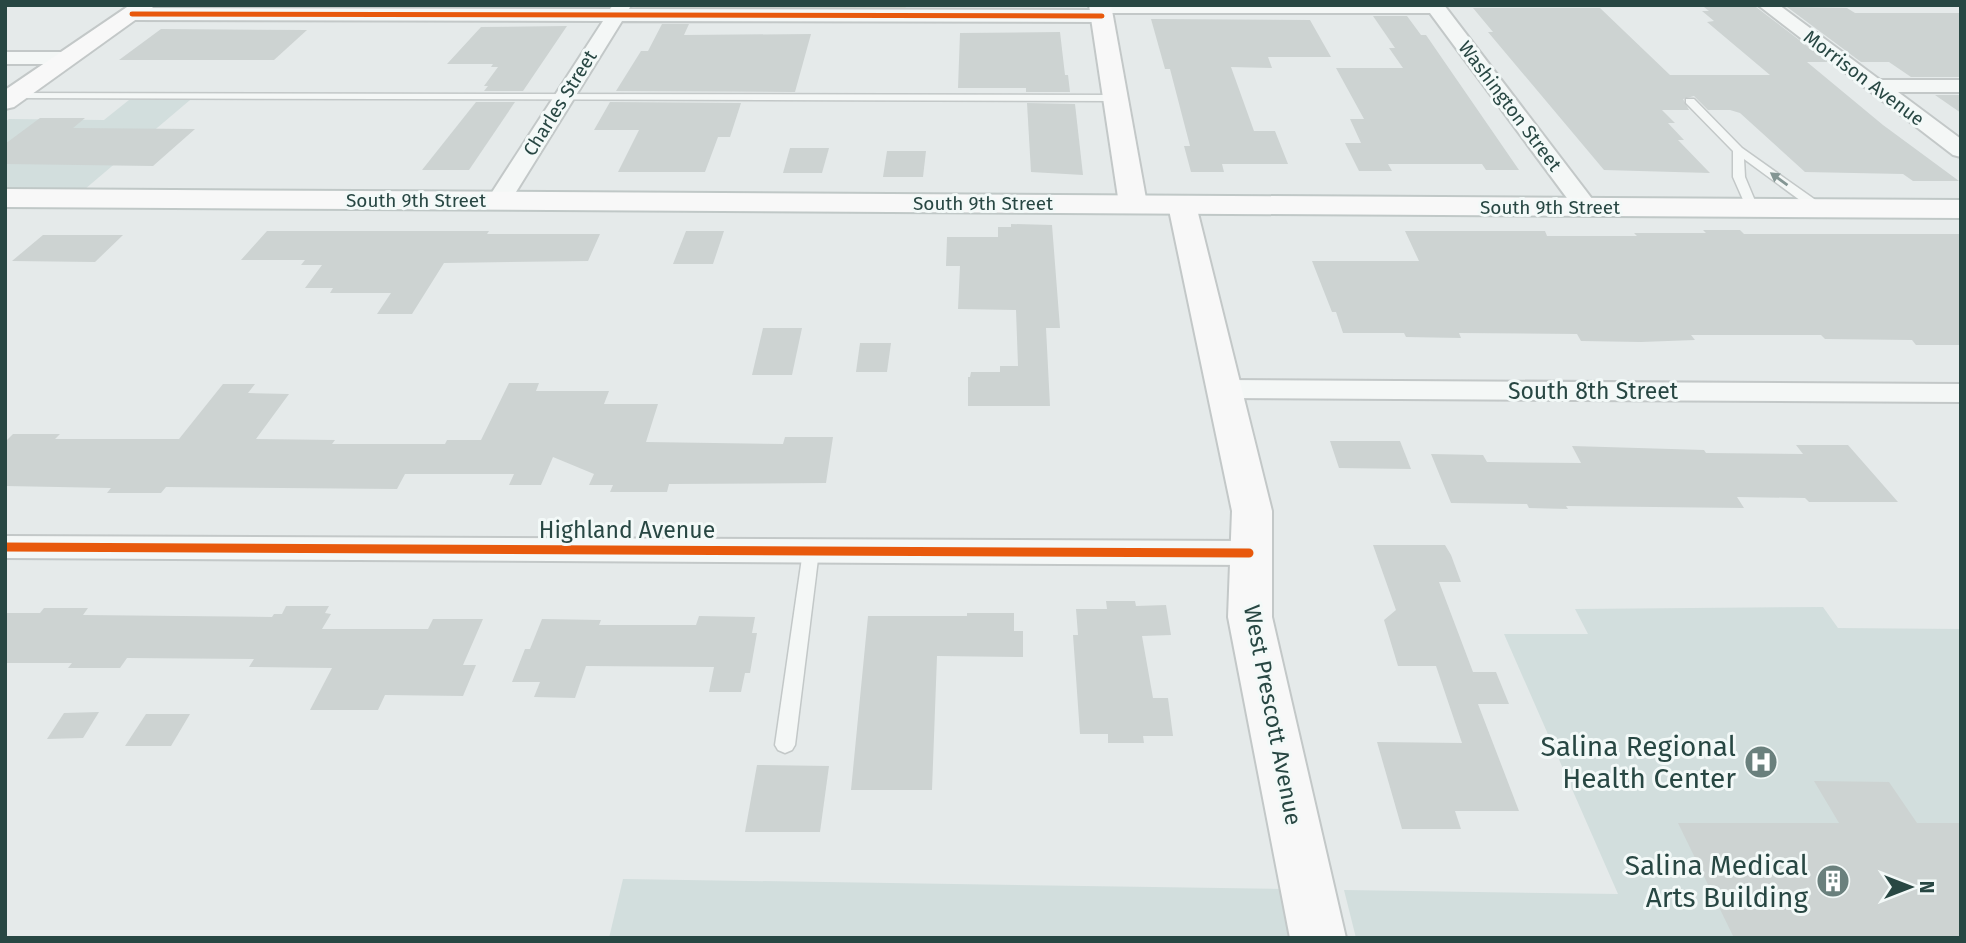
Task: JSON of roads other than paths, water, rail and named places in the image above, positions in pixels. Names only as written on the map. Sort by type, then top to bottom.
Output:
[{"type":"main road","points":[[1101,9],[1133,204]]},
{"type":"main road","points":[[10,99],[139,10]]},
{"type":"main road","name":"South 9th Street","points":[[5,198],[1961,209]]},
{"type":"main road","name":"West Prescott Avenue","points":[[1182,205],[1252,512],[1249,553],[1250,617],[1318,938]]},
{"type":"street","name":"Morrison Avenue","points":[[1767,5],[1961,150]]},
{"type":"street","points":[[139,10],[619,11],[1434,6]]},
{"type":"street","name":"Washington Street","points":[[1434,6],[1587,208]]},
{"type":"street","name":"Charles Street","points":[[499,200],[619,11]]},
{"type":"street","points":[[5,58],[68,58]]},
{"type":"street","points":[[1874,86],[1961,86]]},
{"type":"street","name":"South 8th Street","points":[[1225,389],[1961,393]]},
{"type":"street","name":"Highland Avenue","points":[[5,547],[1249,553]]},
{"type":"lane","points":[[10,99],[1116,98]]},
{"type":"lane","points":[[1690,101],[1738,150],[1820,209]]},
{"type":"lane","points":[[1738,150],[1739,177],[1752,208]]},
{"type":"lane","points":[[785,745],[811,551]]},
{"type":"place","name":"Salina Regional Health Center","points":[[1761,762]]},
{"type":"place","name":"Salina Medical Arts Building","points":[[1833,881]]}]
